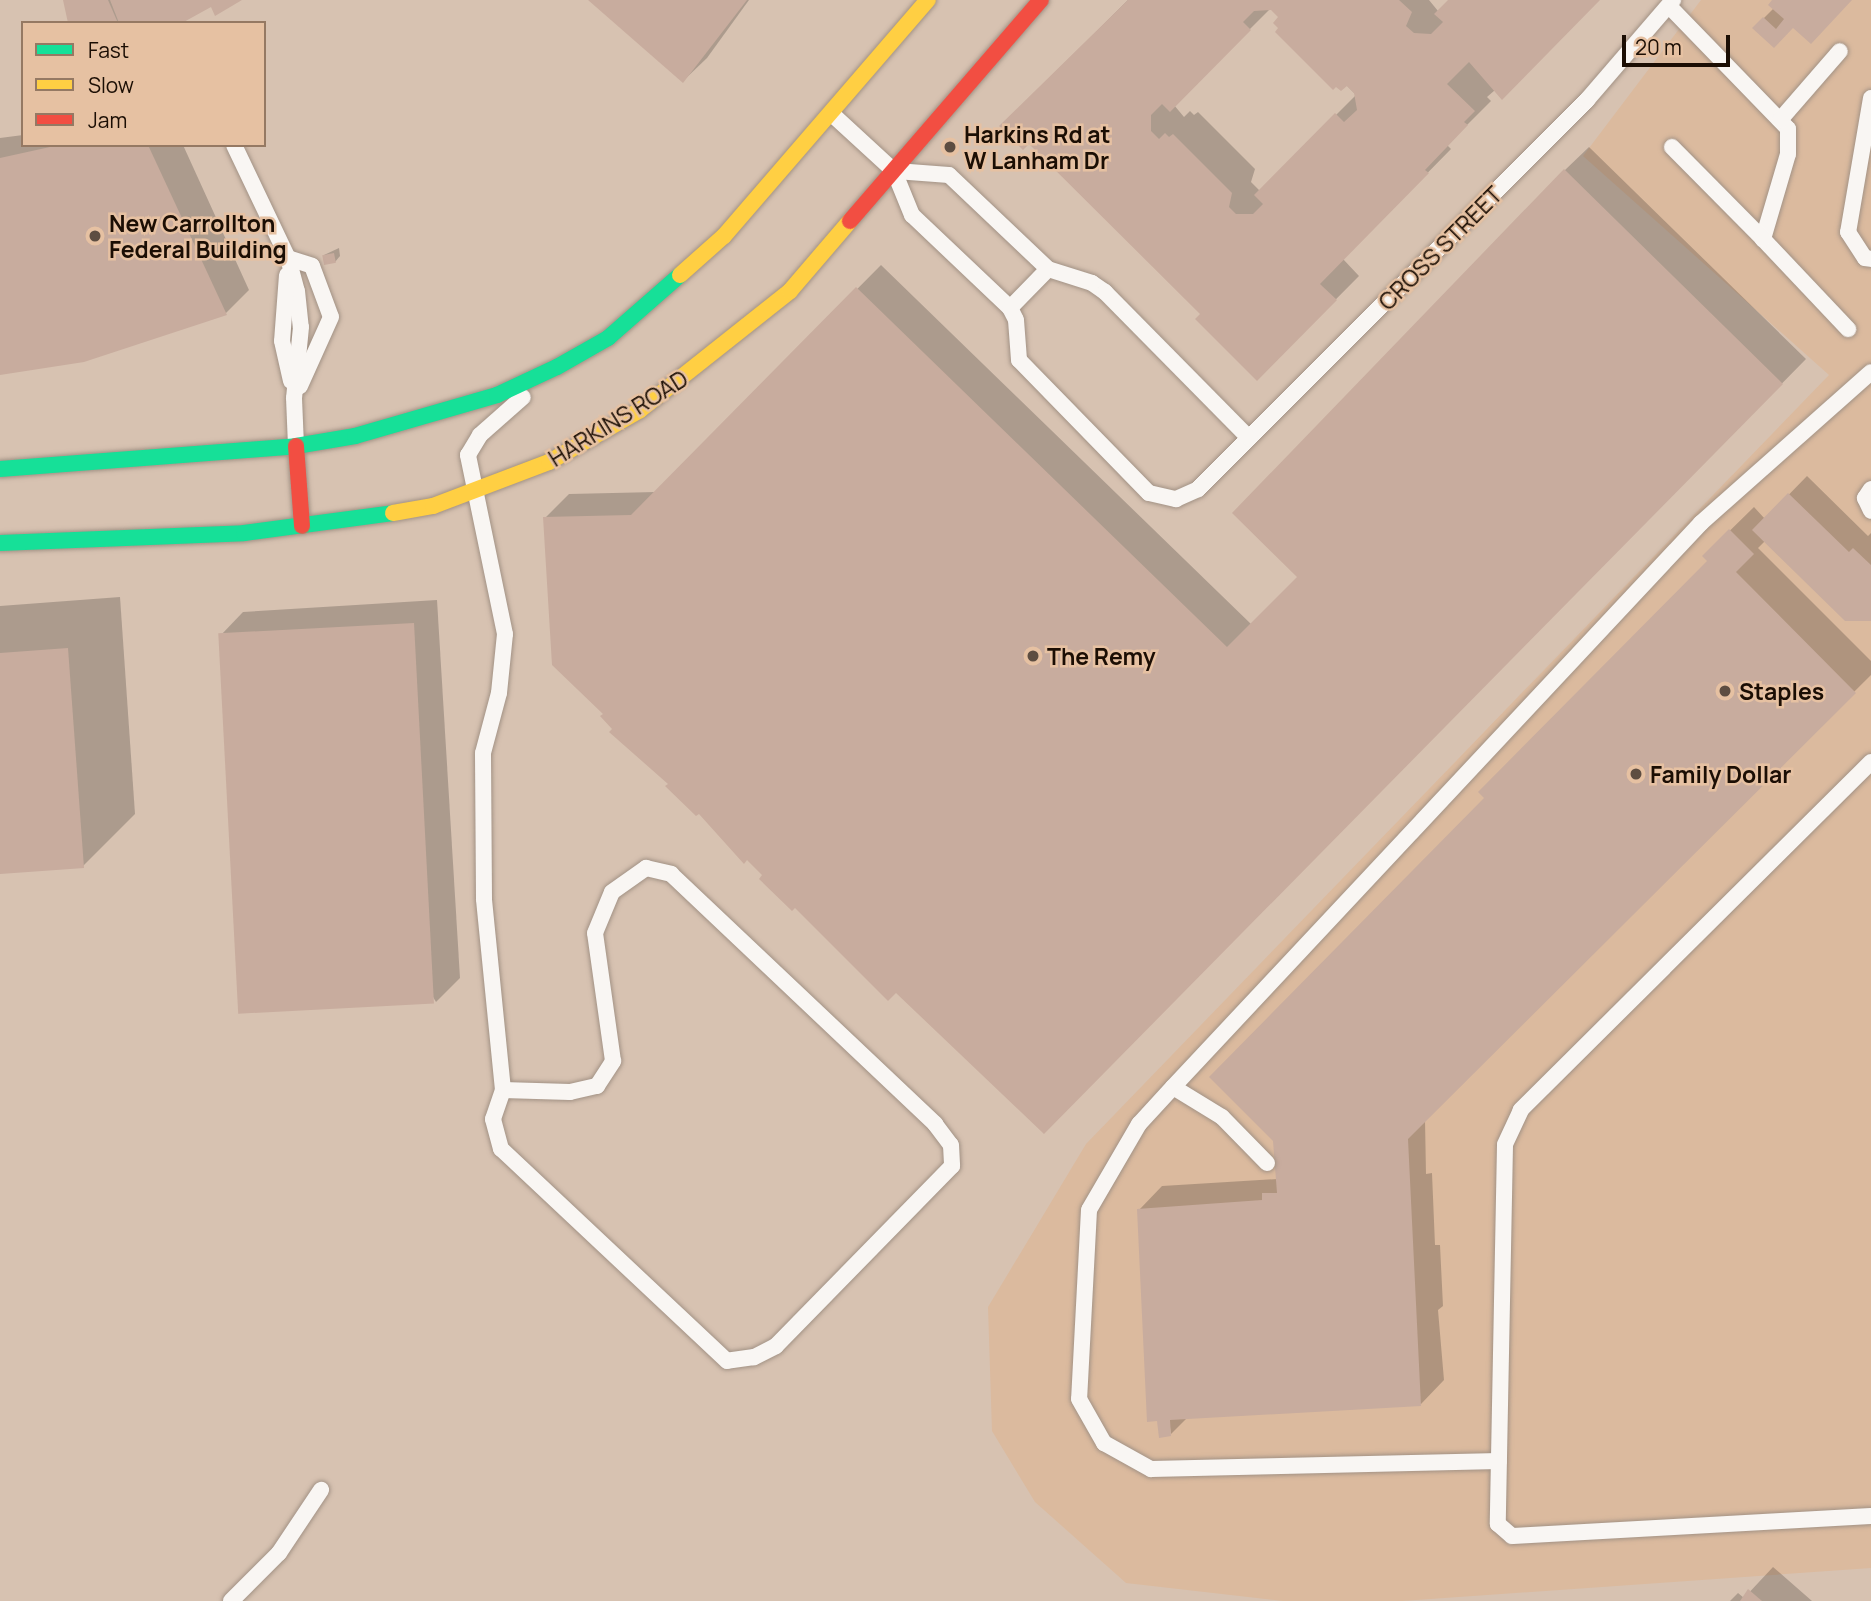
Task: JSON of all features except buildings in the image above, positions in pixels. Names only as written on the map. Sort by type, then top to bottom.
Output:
[{"type":"street","points":[[0,469],[296,446],[355,436],[497,395],[561,364],[608,338],[662,295],[724,236],[833,115],[928,0]]},
{"type":"street","name":"HARKINS ROAD","points":[[0,543],[244,533],[302,526],[433,506],[549,462],[594,438],[691,373],[790,291],[1041,0]]},
{"type":"street","points":[[296,446],[302,526]]},
{"type":"lane","points":[[1671,3],[1788,129],[1788,153],[1763,239]]},
{"type":"lane","name":"CROSS STREET","points":[[1010,308],[1016,320],[1019,360],[1149,493],[1176,499],[1198,489],[1604,83],[1671,3]]},
{"type":"lane","points":[[1780,120],[1840,51]]},
{"type":"lane","points":[[1871,98],[1848,232],[1865,258],[1871,259]]},
{"type":"lane","points":[[833,115],[894,171],[912,215],[1010,308],[1048,269]]},
{"type":"lane","points":[[234,147],[288,258],[301,327],[294,398],[296,446]]},
{"type":"lane","points":[[1672,147],[1848,329]]},
{"type":"lane","points":[[894,171],[950,175],[1048,269],[1092,283],[1105,292],[1249,438]]},
{"type":"lane","points":[[288,258],[312,266],[331,317],[294,398]]},
{"type":"lane","points":[[503,1090],[570,1092],[597,1086],[613,1061],[595,933],[612,892],[646,868],[671,874],[935,1124],[951,1144],[952,1167],[776,1346],[754,1357],[727,1361],[501,1149],[493,1119],[503,1090],[484,900],[483,753],[499,693],[505,634],[478,489],[468,455],[480,435],[561,364]]},
{"type":"lane","points":[[1499,1461],[1152,1469],[1104,1443],[1079,1399],[1089,1210],[1139,1125],[1173,1087],[1701,523],[1871,372]]},
{"type":"lane","points":[[1871,489],[1865,498],[1871,510]]},
{"type":"lane","points":[[1871,762],[1521,1110],[1505,1145],[1498,1524],[1513,1536],[1871,1516]]},
{"type":"lane","points":[[1173,1087],[1222,1117],[1267,1163]]},
{"type":"lane","points":[[231,1601],[279,1553],[321,1490]]},
{"type":"shaded area","points":[[1701,0],[1871,0],[1871,1568],[1402,1601],[1283,1601],[1126,1583],[1035,1502],[992,1431],[988,1307],[1086,1144],[1829,375],[1583,156]]},
{"type":"traffic: fast","points":[[0,469],[296,446],[355,436],[497,395],[557,367],[608,338],[680,275]]},
{"type":"traffic: fast","points":[[0,543],[244,533],[393,513]]},
{"type":"traffic: slow","points":[[680,275],[724,236],[928,0]]},
{"type":"traffic: slow","points":[[393,513],[433,506],[549,462],[640,410],[790,291],[850,221]]},
{"type":"traffic: jam","points":[[850,221],[1041,0]]},
{"type":"traffic: jam","points":[[296,446],[302,526]]},
{"type":"place","name":"Harkins Rd at W Lanham Dr","points":[[950,147]]},
{"type":"place","name":"New Carrollton Federal Building","points":[[95,236]]},
{"type":"place","name":"The Remy","points":[[1033,656]]},
{"type":"place","name":"Staples","points":[[1725,691]]},
{"type":"place","name":"Family Dollar","points":[[1636,774]]}]
